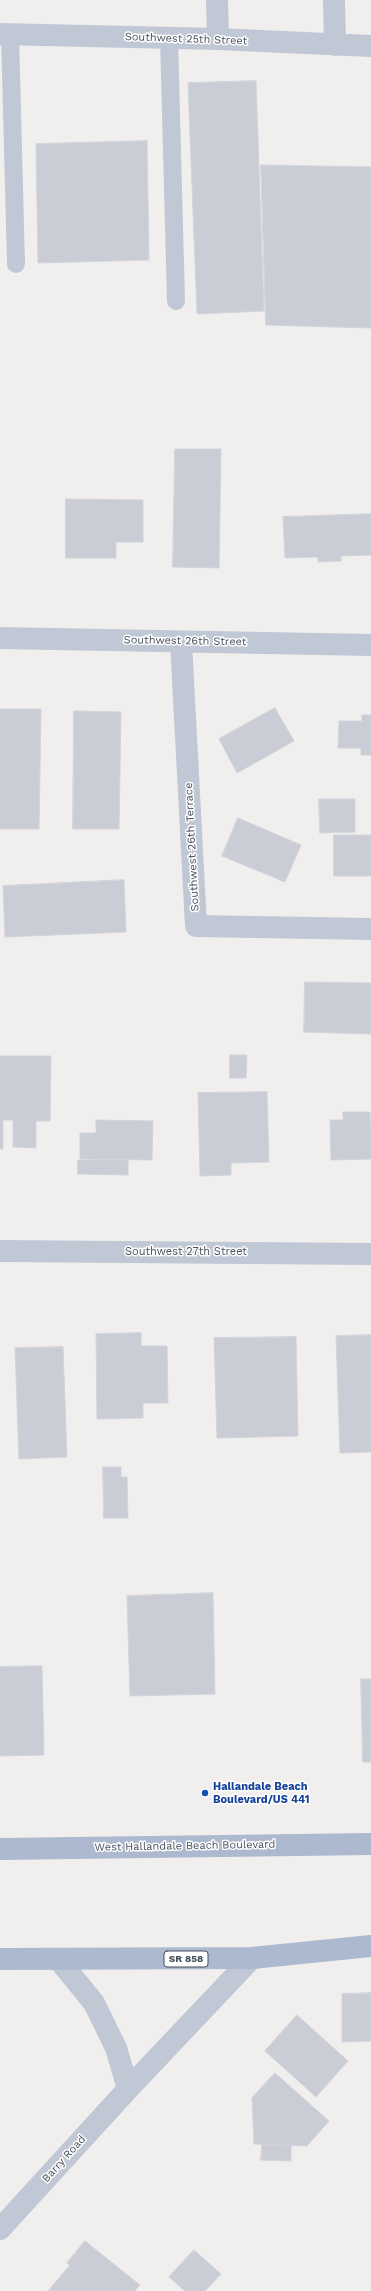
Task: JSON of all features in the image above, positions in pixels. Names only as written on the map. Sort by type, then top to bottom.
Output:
[{"type":"main road","name":"West Hallandale Beach Boulevard","points":[[0,1849],[371,1844]]},
{"type":"main road","name":"SR 858","points":[[0,1959],[59,1960],[252,1958],[371,1946]]},
{"type":"street","points":[[217,0],[218,39]]},
{"type":"street","points":[[334,0],[335,45]]},
{"type":"street","name":"Southwest 25th Street","points":[[5,34],[218,39],[371,46]]},
{"type":"street","name":"Southwest 26th Street","points":[[0,638],[371,645]]},
{"type":"street","name":"Southwest 26th Terrace","points":[[180,642],[196,926],[371,929]]},
{"type":"street","name":"Southwest 27th Street","points":[[0,1251],[371,1254]]},
{"type":"street","name":"Barry Road","points":[[0,2230],[128,2089],[252,1958]]},
{"type":"street","points":[[59,1960],[94,2003],[116,2048],[128,2089]]},
{"type":"lane","points":[[5,34],[16,264]]},
{"type":"lane","points":[[169,38],[176,301]]},
{"type":"building","points":[[256,81],[264,311],[197,314],[188,83]]},
{"type":"building","points":[[147,141],[149,260],[38,263],[36,144]]},
{"type":"building","points":[[261,165],[371,167],[371,328],[266,325]]},
{"type":"building","points":[[175,449],[221,449],[219,568],[173,567]]},
{"type":"building","points":[[66,499],[143,500],[143,542],[116,542],[116,558],[66,558]]},
{"type":"building","points":[[371,514],[371,555],[341,556],[341,561],[318,562],[318,557],[285,558],[283,517]]},
{"type":"building","points":[[275,708],[294,741],[237,773],[219,739]]},
{"type":"building","points":[[0,709],[41,709],[39,829],[0,829]]},
{"type":"building","points":[[74,711],[121,712],[119,829],[73,829]]},
{"type":"building","points":[[362,715],[371,715],[371,755],[361,755],[361,748],[338,748],[339,721],[362,721]]},
{"type":"building","points":[[319,799],[355,799],[355,832],[320,833]]},
{"type":"building","points":[[238,818],[301,845],[285,882],[222,856]]},
{"type":"building","points":[[334,835],[371,835],[371,876],[334,876]]},
{"type":"building","points":[[124,880],[126,932],[5,937],[3,886]]},
{"type":"building","points":[[305,982],[371,983],[371,1034],[304,1032]]},
{"type":"building","points":[[230,1055],[247,1055],[246,1078],[230,1078]]},
{"type":"building","points":[[0,1056],[51,1056],[50,1121],[36,1121],[36,1148],[13,1147],[13,1120],[3,1120],[3,1149],[0,1149]]},
{"type":"building","points":[[267,1092],[269,1162],[231,1163],[231,1175],[200,1176],[198,1093]]},
{"type":"building","points":[[343,1112],[370,1112],[371,1159],[331,1160],[330,1120],[343,1120]]},
{"type":"building","points":[[96,1120],[153,1121],[152,1160],[80,1159],[80,1133],[96,1133]]},
{"type":"building","points":[[78,1160],[128,1160],[128,1175],[78,1174]]},
{"type":"building","points":[[141,1333],[141,1346],[167,1346],[168,1403],[143,1403],[143,1418],[97,1419],[96,1334]]},
{"type":"building","points":[[371,1335],[371,1452],[340,1453],[336,1336]]},
{"type":"building","points":[[296,1337],[298,1436],[217,1438],[214,1338]]},
{"type":"building","points":[[63,1347],[67,1457],[19,1459],[15,1348]]},
{"type":"building","points":[[103,1467],[121,1467],[121,1477],[127,1477],[128,1518],[104,1518]]},
{"type":"building","points":[[213,1593],[215,1694],[130,1696],[127,1596]]},
{"type":"building","points":[[42,1666],[44,1755],[0,1756],[0,1667]]},
{"type":"building","points":[[361,1679],[371,1679],[371,1762],[363,1762]]},
{"type":"building","points":[[371,1993],[371,2041],[342,2042],[342,1994]]},
{"type":"building","points":[[297,2015],[348,2061],[316,2097],[265,2051]]},
{"type":"building","points":[[275,2073],[329,2121],[307,2146],[254,2144],[252,2098]]},
{"type":"building","points":[[262,2145],[291,2146],[291,2161],[261,2160]]},
{"type":"building","points":[[85,2241],[140,2285],[135,2291],[48,2291],[70,2265],[67,2263]]},
{"type":"building","points":[[194,2250],[221,2274],[205,2291],[185,2291],[169,2277]]},
{"type":"place","name":"Hallandale Beach Boulevard/US 441","points":[[205,1793]]}]
